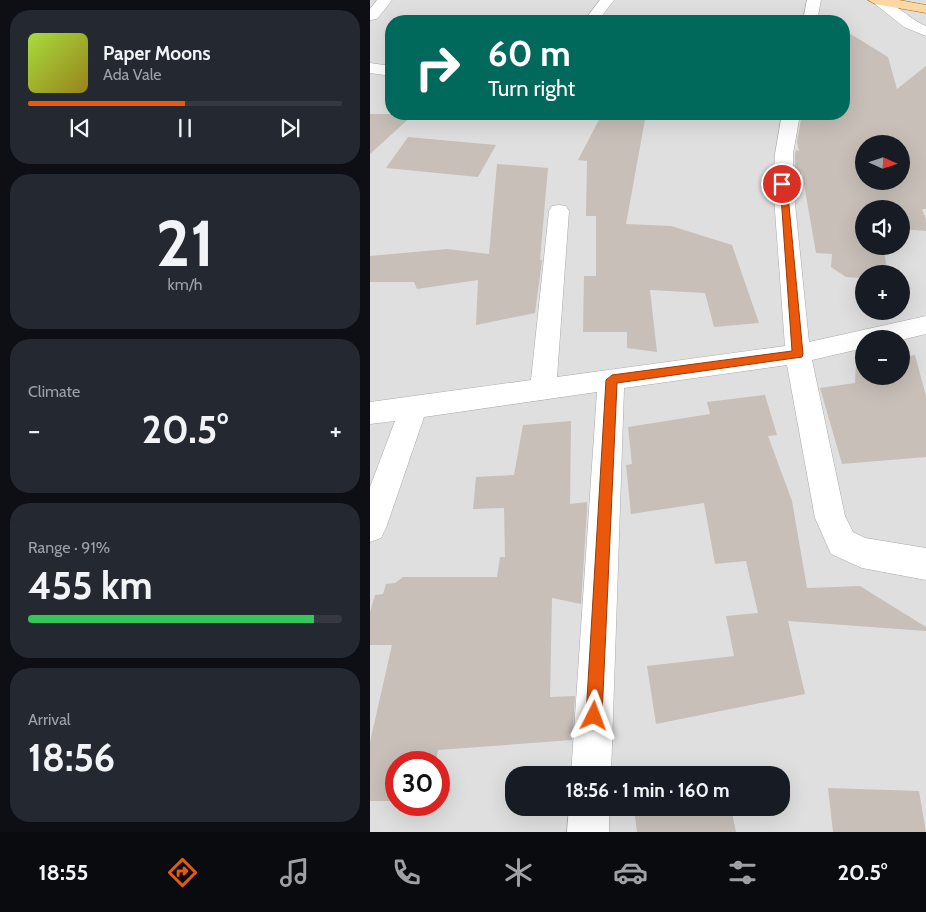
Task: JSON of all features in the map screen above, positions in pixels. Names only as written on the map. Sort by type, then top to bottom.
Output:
[{"type":"main road","points":[[877,0],[926,9]]},
{"type":"street","points":[[370,3],[373,0]]},
{"type":"street","points":[[596,15],[607,0]]},
{"type":"street","points":[[811,15],[814,0]]},
{"type":"street","points":[[877,0],[909,24],[926,32]]},
{"type":"street","points":[[370,68],[385,70]]},
{"type":"street","points":[[790,120],[784,154],[782,184],[798,354],[830,518],[842,543],[862,553],[926,564]]},
{"type":"street","points":[[543,389],[559,211]]},
{"type":"street","points":[[904,330],[926,325]]},
{"type":"street","points":[[370,413],[798,354],[855,341]]},
{"type":"street","points":[[591,766],[612,380]]},
{"type":"street","points":[[370,528],[414,407]]},
{"type":"street","points":[[588,832],[589,816]]},
{"type":"shaded area","points":[[370,0],[926,0],[926,832],[370,832]]},
{"type":"building","points":[[850,34],[888,57],[897,89],[926,66],[926,209],[922,209],[926,219],[926,231],[910,230],[910,200],[855,200],[855,255],[885,255],[886,265],[855,265],[855,278],[846,277],[831,267],[832,254],[816,253],[802,172],[796,190],[795,184],[795,154],[796,150],[799,151],[797,142],[801,120],[850,120]]},
{"type":"building","points":[[370,114],[385,114],[385,120],[407,120],[370,154]]},
{"type":"building","points":[[599,120],[645,120],[626,224],[671,226],[732,245],[759,323],[714,327],[705,293],[650,290],[657,352],[627,348],[627,332],[583,332],[584,276],[596,276],[596,216],[586,216],[587,161],[578,160]]},
{"type":"building","points":[[408,137],[496,145],[478,177],[386,168]]},
{"type":"building","points":[[497,164],[548,168],[540,260],[542,260],[535,313],[476,325],[478,280],[417,289],[414,282],[370,282],[370,256],[447,249],[489,254]]},
{"type":"building","points":[[915,355],[926,396],[926,457],[842,464],[820,388],[855,383],[855,385],[910,385],[910,356]]},
{"type":"building","points":[[765,395],[777,435],[768,436],[792,501],[807,588],[860,586],[926,627],[926,631],[788,621],[805,694],[656,724],[647,666],[734,656],[726,616],[758,613],[746,561],[715,564],[704,503],[631,514],[626,465],[632,464],[628,427],[710,414],[707,402]]},
{"type":"building","points":[[571,421],[570,504],[587,502],[581,604],[552,598],[550,697],[575,696],[572,740],[438,751],[385,751],[385,801],[370,801],[370,742],[392,645],[370,645],[370,612],[375,595],[383,594],[386,584],[395,583],[403,577],[497,577],[500,557],[505,557],[504,508],[473,509],[476,477],[514,475],[523,425]]},
{"type":"building","points":[[828,788],[919,791],[926,832],[833,832]]},
{"type":"building","points":[[635,816],[733,816],[736,832],[637,832]]},
{"type":"route","points":[[594,716],[612,380],[798,354],[782,184]]}]
